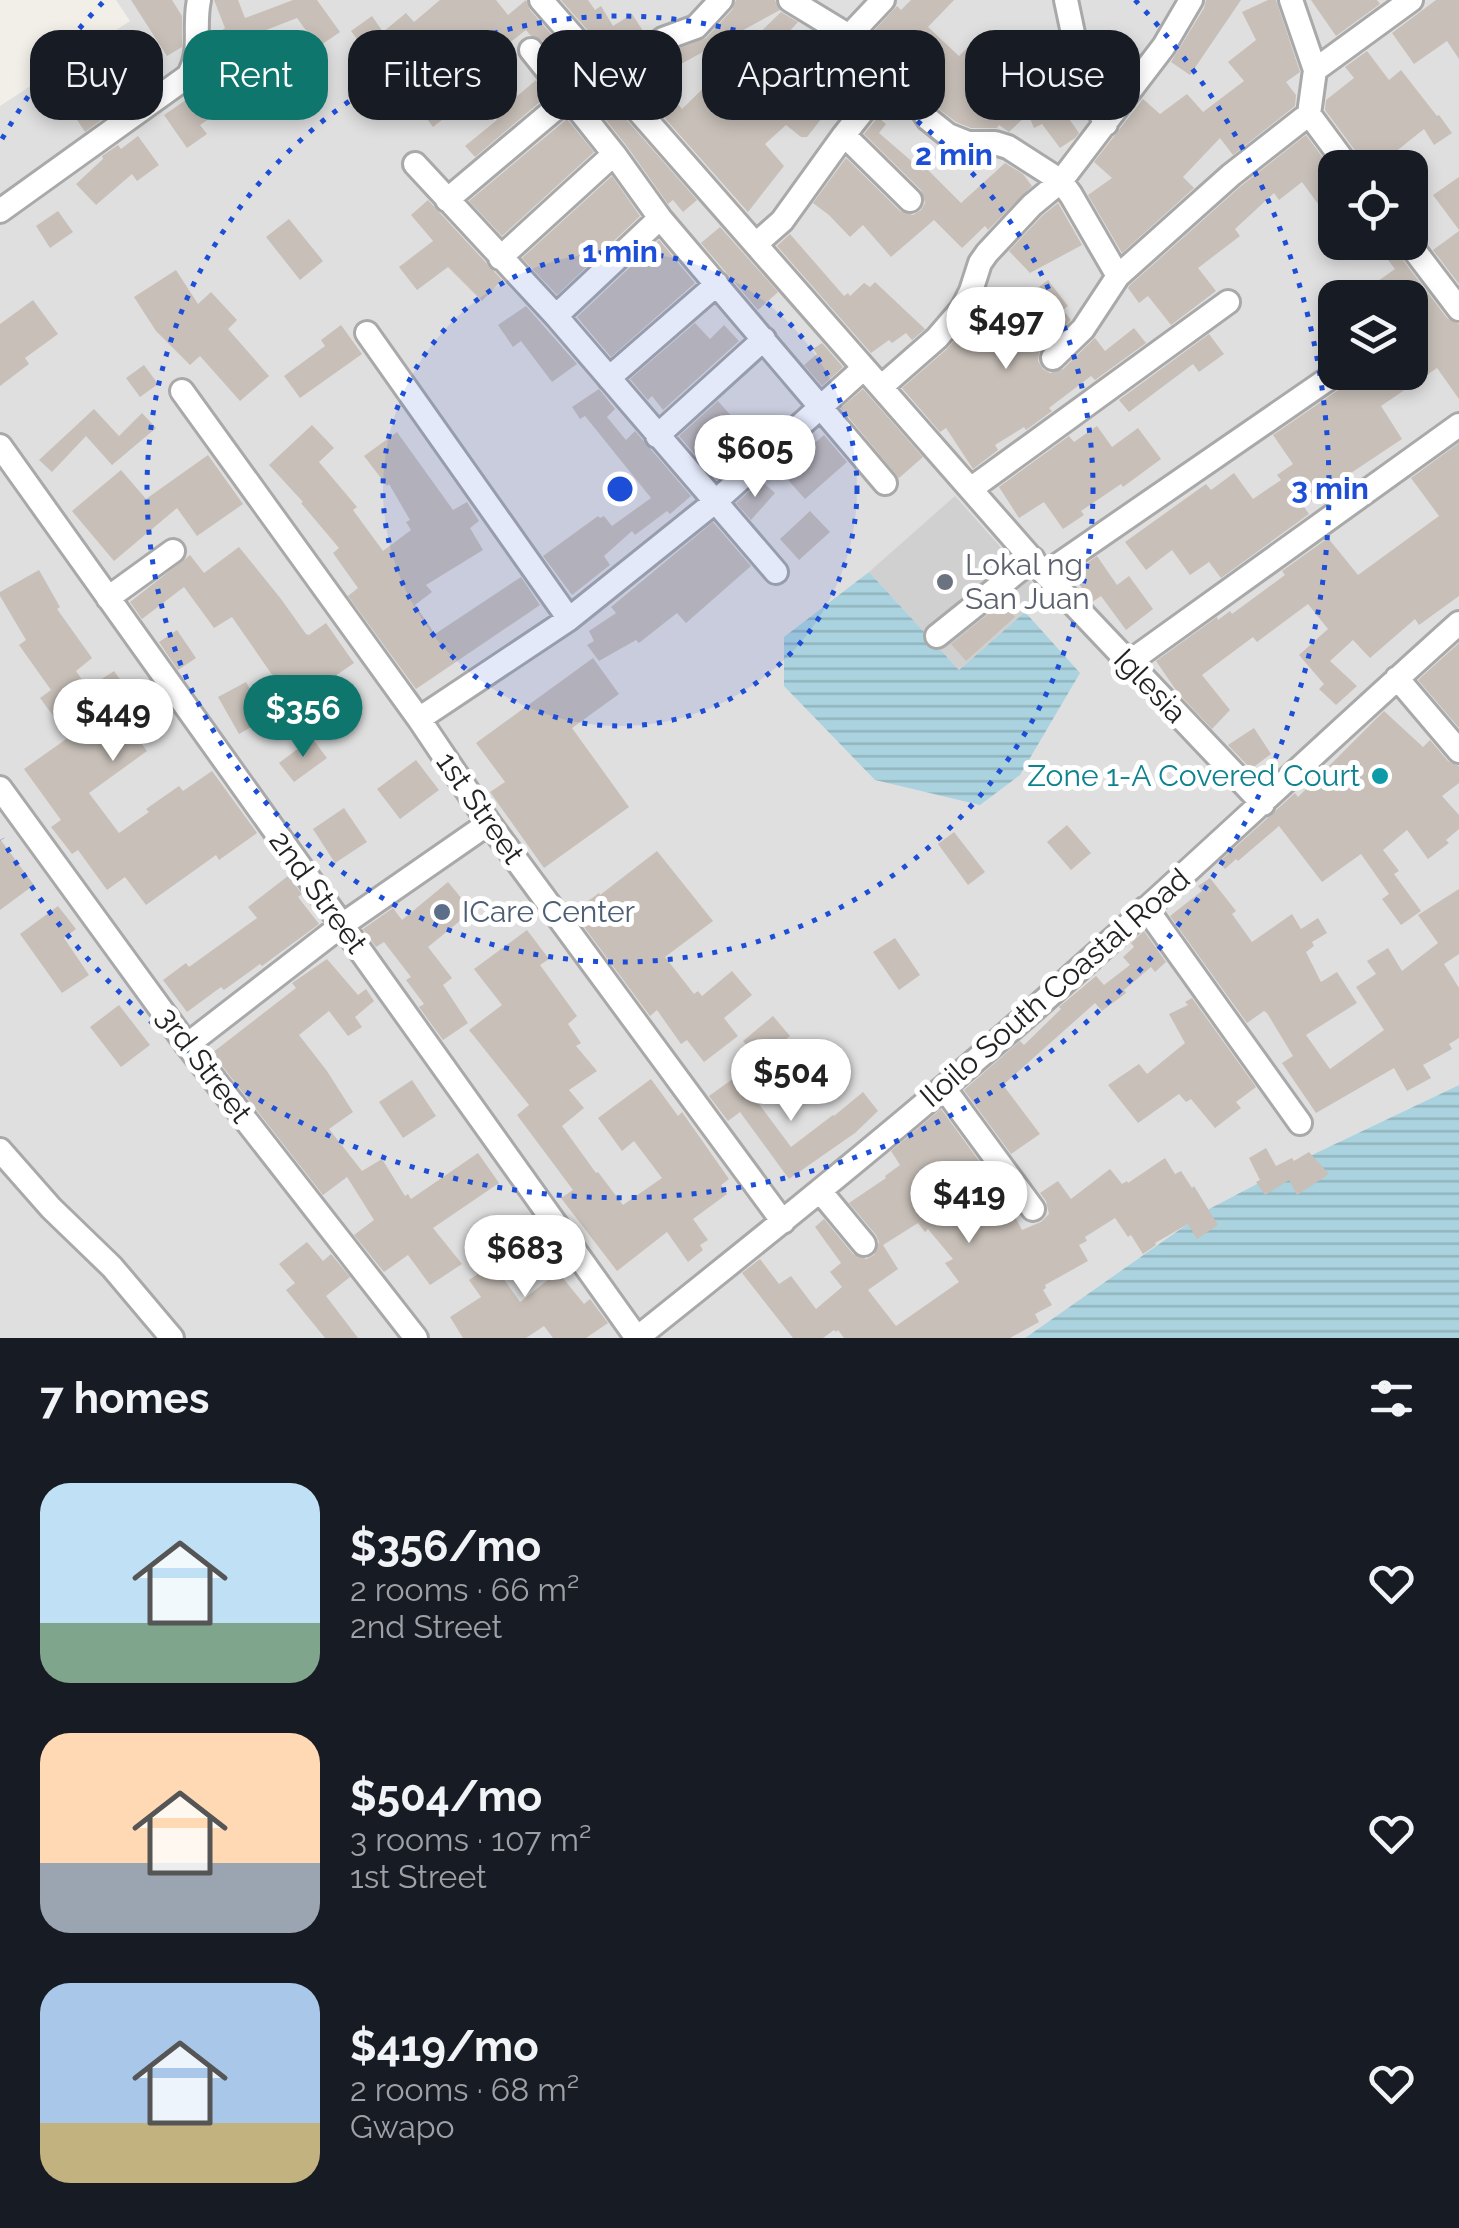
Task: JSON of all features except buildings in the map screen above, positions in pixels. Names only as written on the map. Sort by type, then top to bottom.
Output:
[{"type":"street","points":[[0,211],[188,76],[198,51],[194,20],[198,0]]},
{"type":"street","name":"Iglesia","points":[[542,0],[568,30]]},
{"type":"street","points":[[682,32],[696,27],[722,0]]},
{"type":"street","points":[[790,0],[839,30]]},
{"type":"street","points":[[854,30],[882,0]]},
{"type":"street","points":[[1066,0],[1082,81],[1106,124]]},
{"type":"street","points":[[881,387],[937,338],[962,310],[987,253],[1060,181],[1106,124],[1164,46],[1191,0]]},
{"type":"street","points":[[1291,0],[1315,70],[1309,114],[1336,150]]},
{"type":"street","points":[[1315,70],[1411,0]]},
{"type":"street","points":[[531,50],[537,58]]},
{"type":"street","points":[[1054,358],[1083,329],[1118,276],[1260,150],[1309,114]]},
{"type":"street","points":[[447,200],[542,120]]},
{"type":"street","points":[[586,120],[660,218],[885,483]]},
{"type":"street","name":"Iglesia","points":[[647,120],[1039,567],[1263,804]]},
{"type":"street","points":[[757,243],[782,221],[856,120]]},
{"type":"street","points":[[929,120],[948,136],[968,143],[995,142],[1008,146],[1060,181],[1118,276]]},
{"type":"street","points":[[844,135],[910,200]]},
{"type":"street","points":[[500,258],[614,154]]},
{"type":"street","points":[[415,164],[556,316],[776,572]]},
{"type":"street","points":[[556,316],[660,218]]},
{"type":"street","points":[[1422,260],[1459,309]]},
{"type":"street","points":[[609,378],[717,284]]},
{"type":"street","points":[[972,488],[1228,302]]},
{"type":"street","points":[[367,333],[569,619]]},
{"type":"street","points":[[658,436],[764,339]]},
{"type":"street","points":[[418,719],[569,619],[716,502],[864,368]]},
{"type":"street","points":[[937,636],[1318,385]]},
{"type":"street","name":"1st Street","points":[[182,391],[489,824],[783,1222]]},
{"type":"street","points":[[1128,663],[1459,425]]},
{"type":"street","name":"2nd Street","points":[[0,446],[637,1338]]},
{"type":"street","points":[[108,598],[173,551]]},
{"type":"street","name":"Iloilo South Coastal Road","points":[[637,1338],[944,1088],[1459,623]]},
{"type":"street","points":[[1397,678],[1459,752]]},
{"type":"street","name":"3rd Street","points":[[0,788],[187,1045],[416,1338]]},
{"type":"street","points":[[187,1045],[342,926],[489,824]]},
{"type":"street","points":[[1146,908],[1300,1124]]},
{"type":"street","points":[[944,1088],[1033,1209]]},
{"type":"street","points":[[0,1150],[51,1208],[112,1267],[172,1338]]},
{"type":"street","points":[[820,1192],[864,1244]]},
{"type":"shaded area","points":[[116,0],[1459,0],[1459,1085],[1209,1209],[1025,1338],[0,1338],[0,106],[30,86],[30,120],[163,120],[163,30],[116,30],[130,21]]},
{"type":"shaded area","points":[[955,496],[1044,596],[959,670],[869,572]]},
{"type":"water","points":[[869,572],[959,670],[1025,612],[1080,673],[1020,775],[980,805],[875,780],[784,686],[784,637]]},
{"type":"water","points":[[1459,1085],[1459,1338],[1025,1338],[1209,1209]]},
{"type":"place","name":"Lokal ng San Juan","points":[[945,582]]},
{"type":"place","name":"Zone 1-A Covered Court","points":[[1380,776]]},
{"type":"place","name":"ICare Center","points":[[442,912]]}]
